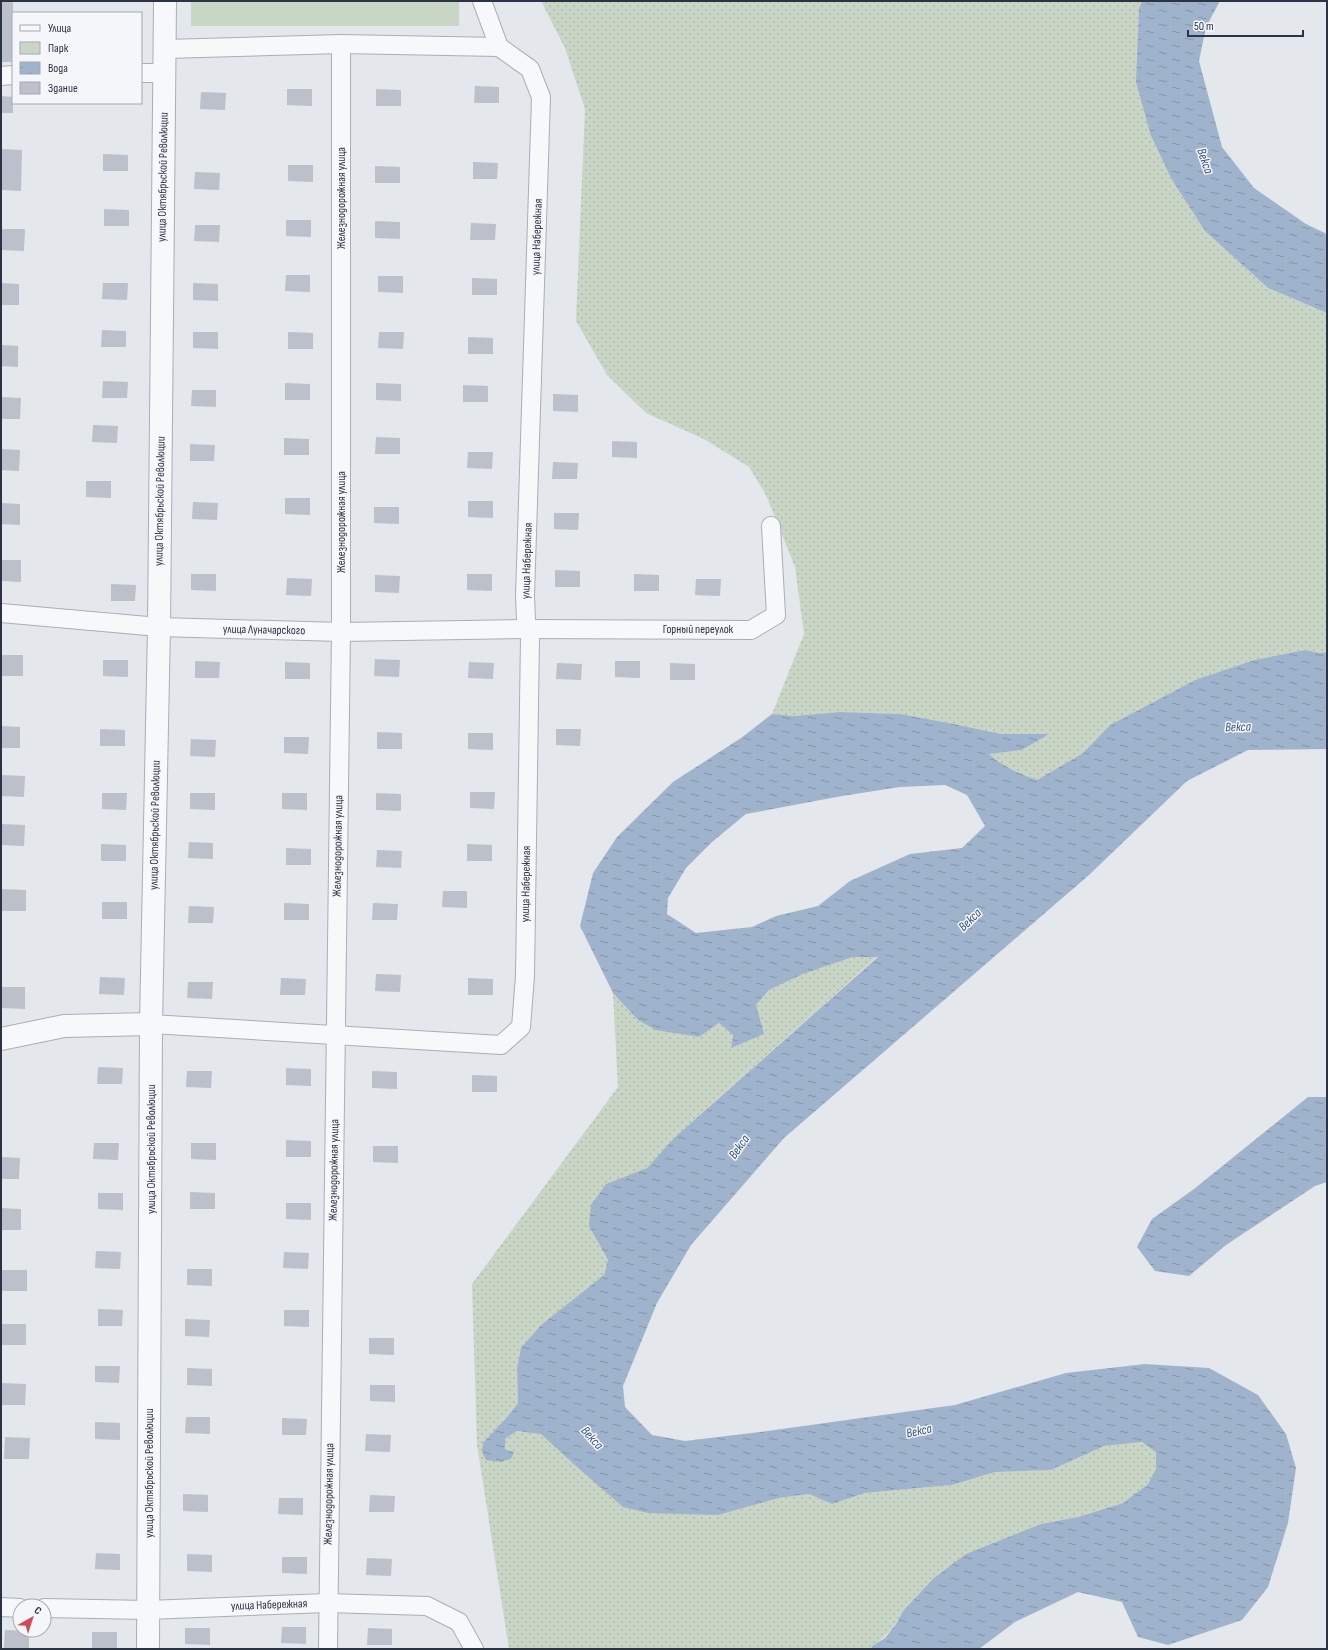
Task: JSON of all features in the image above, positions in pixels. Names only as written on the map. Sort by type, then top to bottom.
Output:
[{"type":"street","name":"улица Октябрьской Революции","points":[[148,1649],[152,1024],[159,627],[166,1]]},
{"type":"street","points":[[165,48],[341,44],[499,47],[482,1]]},
{"type":"street","name":"Железнодорожная улица","points":[[328,1649],[327,1603],[341,632],[341,44]]},
{"type":"street","name":"улица Набережная","points":[[336,1035],[501,1045],[521,1028],[524,984],[530,637],[526,620],[525,596],[541,97],[530,69],[499,47]]},
{"type":"street","points":[[142,73],[164,73]]},
{"type":"street","points":[[1,76],[12,75]]},
{"type":"street","name":"Горный переулок","points":[[528,629],[752,630],[776,615],[771,526]]},
{"type":"street","name":"улица Луначарского","points":[[1,613],[159,627],[341,632],[528,629]]},
{"type":"street","points":[[1,1038],[64,1026],[152,1024],[336,1035]]},
{"type":"street","name":"улица Набережная","points":[[52,1608],[148,1610],[327,1603],[427,1606],[459,1622],[474,1649]]},
{"type":"street","points":[[1,1607],[12,1608]]},
{"type":"green space","points":[[191,1],[459,1],[459,26],[191,26]]},
{"type":"green space","points":[[541,1],[1142,1],[1139,8],[1138,32],[1151,136],[1172,180],[1205,231],[1268,288],[1327,313],[1327,652],[1320,653],[1305,650],[1254,660],[1195,680],[1110,725],[1083,753],[1037,780],[1011,769],[988,754],[1022,750],[1048,734],[1001,734],[901,714],[840,712],[794,716],[772,714],[804,634],[795,567],[766,495],[749,467],[704,439],[646,413],[607,375],[576,321],[585,109],[565,48]]},
{"type":"green space","points":[[878,956],[674,1138],[647,1168],[606,1184],[589,1225],[608,1260],[604,1275],[541,1325],[517,1369],[518,1403],[501,1423],[501,1462],[511,1459],[514,1452],[505,1449],[505,1439],[517,1431],[542,1434],[554,1445],[718,1515],[779,1498],[809,1494],[832,1504],[865,1493],[952,1485],[995,1472],[1051,1470],[1104,1446],[1142,1442],[1156,1451],[1156,1469],[1148,1484],[1123,1503],[1078,1517],[1041,1524],[903,1611],[890,1631],[872,1646],[872,1649],[509,1649],[477,1445],[472,1284],[618,1087],[613,993],[638,1020],[699,1037],[719,1023],[733,1035],[731,1047],[756,1005],[769,990],[803,974],[853,957]]},
{"type":"water","name":"Векса","points":[[1142,1],[1220,1],[1206,27],[1199,61],[1222,147],[1254,188],[1306,224],[1327,234],[1327,313],[1268,288],[1205,231],[1172,180],[1151,136],[1136,82],[1139,8]]},
{"type":"water","name":"Векса","points":[[1305,650],[1320,653],[1327,652],[1327,749],[1248,750],[1187,781],[1089,875],[784,1138],[691,1245],[657,1303],[623,1386],[625,1407],[652,1435],[685,1441],[955,1405],[1066,1373],[1145,1364],[1209,1368],[1258,1395],[1286,1434],[1296,1468],[1288,1523],[1268,1587],[1242,1620],[1168,1645],[1138,1637],[1122,1602],[1078,1592],[1015,1622],[979,1649],[872,1649],[872,1646],[885,1638],[896,1624],[903,1611],[934,1578],[966,1554],[1041,1524],[1078,1517],[1123,1503],[1148,1484],[1156,1469],[1156,1452],[1142,1442],[1104,1446],[1051,1470],[995,1472],[952,1485],[865,1493],[832,1504],[809,1494],[779,1498],[718,1515],[648,1513],[623,1507],[541,1434],[517,1431],[505,1439],[505,1449],[514,1452],[511,1459],[501,1462],[486,1460],[482,1452],[483,1443],[518,1403],[517,1369],[521,1348],[541,1325],[604,1275],[608,1260],[589,1226],[591,1205],[606,1184],[647,1168],[674,1138],[878,957],[853,957],[803,974],[769,990],[756,1005],[764,1034],[731,1048],[733,1035],[719,1023],[699,1037],[656,1030],[638,1020],[613,993],[580,926],[593,873],[617,837],[673,782],[741,738],[772,714],[794,716],[840,712],[901,714],[1001,734],[1049,734],[1022,750],[989,754],[1012,769],[1037,780],[1083,753],[1110,725],[1195,680],[1254,660]],"holes":[[[945,785],[967,795],[985,826],[962,848],[910,854],[850,881],[818,906],[776,916],[752,927],[696,933],[667,914],[668,898],[686,868],[712,842],[746,814],[900,787]]]},
{"type":"water","points":[[1308,1097],[1327,1097],[1327,1182],[1315,1186],[1226,1245],[1189,1276],[1155,1271],[1137,1247],[1152,1219],[1194,1189]]},
{"type":"building","points":[[2,2],[13,2],[12,62],[1,62]]},
{"type":"building","points":[[475,86],[499,87],[499,103],[474,103]]},
{"type":"building","points":[[287,89],[312,89],[312,106],[287,105]]},
{"type":"building","points":[[376,89],[401,90],[401,106],[376,106]]},
{"type":"building","points":[[201,92],[226,93],[225,110],[200,109]]},
{"type":"building","points":[[1,96],[12,97],[13,113],[1,113]]},
{"type":"building","points":[[1,149],[22,150],[21,191],[1,190]]},
{"type":"building","points":[[103,154],[128,155],[128,171],[103,171]]},
{"type":"building","points":[[473,162],[498,163],[497,179],[473,179]]},
{"type":"building","points":[[288,165],[313,165],[313,182],[288,181]]},
{"type":"building","points":[[375,166],[400,167],[400,183],[375,183]]},
{"type":"building","points":[[195,172],[220,173],[219,190],[194,189]]},
{"type":"building","points":[[104,209],[129,210],[129,226],[104,226]]},
{"type":"building","points":[[286,220],[311,220],[311,237],[286,236]]},
{"type":"building","points":[[375,221],[400,222],[400,239],[375,238]]},
{"type":"building","points":[[471,223],[496,224],[495,240],[470,240]]},
{"type":"building","points":[[195,225],[220,225],[219,242],[194,241]]},
{"type":"building","points":[[1,229],[25,229],[24,251],[1,250]]},
{"type":"building","points":[[286,275],[310,275],[310,292],[285,291]]},
{"type":"building","points":[[378,276],[403,276],[403,293],[378,292]]},
{"type":"building","points":[[472,278],[497,279],[497,295],[472,295]]},
{"type":"building","points":[[1,283],[19,284],[19,305],[1,305]]},
{"type":"building","points":[[103,283],[128,283],[127,300],[102,299]]},
{"type":"building","points":[[193,283],[218,284],[218,301],[193,300]]},
{"type":"building","points":[[102,330],[126,331],[126,347],[101,347]]},
{"type":"building","points":[[193,332],[218,332],[218,349],[193,348]]},
{"type":"building","points":[[288,332],[313,333],[313,349],[288,349]]},
{"type":"building","points":[[379,332],[404,332],[403,349],[378,348]]},
{"type":"building","points":[[468,337],[493,338],[493,354],[468,354]]},
{"type":"building","points":[[1,345],[18,346],[18,367],[1,366]]},
{"type":"building","points":[[103,381],[128,382],[127,398],[102,398]]},
{"type":"building","points":[[285,383],[310,384],[310,400],[285,400]]},
{"type":"building","points":[[376,383],[401,384],[401,401],[376,400]]},
{"type":"building","points":[[463,385],[488,386],[488,402],[463,402]]},
{"type":"building","points":[[192,390],[216,390],[216,407],[191,406]]},
{"type":"building","points":[[553,394],[578,395],[578,412],[553,411]]},
{"type":"building","points":[[1,397],[21,398],[20,419],[1,419]]},
{"type":"building","points":[[93,425],[118,426],[117,443],[92,442]]},
{"type":"building","points":[[376,437],[400,438],[400,454],[375,454]]},
{"type":"building","points":[[284,438],[309,439],[309,455],[284,455]]},
{"type":"building","points":[[612,441],[637,442],[637,458],[612,457]]},
{"type":"building","points":[[190,444],[215,445],[214,461],[190,461]]},
{"type":"building","points":[[1,449],[20,450],[19,471],[1,470]]},
{"type":"building","points":[[468,452],[493,452],[492,469],[467,468]]},
{"type":"building","points":[[553,462],[578,463],[577,479],[552,479]]},
{"type":"building","points":[[86,481],[111,481],[111,498],[86,497]]},
{"type":"building","points":[[285,498],[310,498],[310,515],[285,514]]},
{"type":"building","points":[[468,501],[493,501],[493,518],[468,517]]},
{"type":"building","points":[[193,502],[218,503],[217,520],[192,519]]},
{"type":"building","points":[[1,503],[20,504],[20,525],[1,524]]},
{"type":"building","points":[[374,507],[399,507],[399,524],[374,523]]},
{"type":"building","points":[[554,513],[579,513],[578,530],[554,529]]},
{"type":"building","points":[[1,560],[21,560],[21,582],[1,581]]},
{"type":"building","points":[[555,570],[580,571],[580,587],[555,587]]},
{"type":"building","points":[[191,574],[216,574],[216,591],[191,590]]},
{"type":"building","points":[[467,574],[492,574],[492,591],[467,590]]},
{"type":"building","points":[[634,574],[659,575],[659,591],[634,591]]},
{"type":"building","points":[[375,575],[400,576],[399,593],[375,592]]},
{"type":"building","points":[[287,578],[312,579],[311,596],[286,595]]},
{"type":"building","points":[[696,579],[721,579],[720,596],[695,595]]},
{"type":"building","points":[[111,584],[136,585],[135,601],[111,601]]},
{"type":"building","points":[[1,655],[23,655],[23,676],[1,676]]},
{"type":"building","points":[[375,659],[400,660],[399,677],[374,676]]},
{"type":"building","points":[[103,660],[128,660],[128,677],[103,676]]},
{"type":"building","points":[[195,661],[220,662],[219,678],[195,678]]},
{"type":"building","points":[[615,661],[640,661],[640,678],[615,677]]},
{"type":"building","points":[[285,662],[310,663],[310,679],[285,679]]},
{"type":"building","points":[[469,662],[494,663],[493,679],[468,678]]},
{"type":"building","points":[[557,663],[582,664],[581,680],[556,679]]},
{"type":"building","points":[[670,663],[695,664],[695,680],[670,680]]},
{"type":"building","points":[[1,726],[20,727],[20,748],[1,748]]},
{"type":"building","points":[[100,729],[125,730],[125,746],[100,746]]},
{"type":"building","points":[[556,729],[581,729],[580,746],[556,745]]},
{"type":"building","points":[[377,732],[402,733],[402,749],[377,749]]},
{"type":"building","points":[[468,733],[493,733],[493,750],[468,749]]},
{"type":"building","points":[[284,737],[309,737],[308,754],[284,753]]},
{"type":"building","points":[[191,739],[216,740],[215,757],[190,756]]},
{"type":"building","points":[[1,775],[25,776],[24,797],[1,796]]},
{"type":"building","points":[[470,792],[495,792],[494,809],[470,808]]},
{"type":"building","points":[[102,793],[127,793],[126,810],[102,809]]},
{"type":"building","points":[[190,793],[215,793],[215,810],[190,809]]},
{"type":"building","points":[[282,793],[307,793],[307,810],[282,809]]},
{"type":"building","points":[[376,793],[401,794],[401,811],[376,810]]},
{"type":"building","points":[[1,824],[25,825],[24,846],[1,845]]},
{"type":"building","points":[[189,842],[213,843],[213,859],[188,858]]},
{"type":"building","points":[[101,844],[126,845],[126,861],[101,861]]},
{"type":"building","points":[[467,844],[492,845],[492,861],[467,861]]},
{"type":"building","points":[[286,848],[311,849],[311,865],[286,865]]},
{"type":"building","points":[[377,850],[402,851],[401,868],[376,867]]},
{"type":"building","points":[[1,889],[26,890],[26,911],[1,911]]},
{"type":"building","points":[[443,891],[467,891],[467,908],[442,907]]},
{"type":"building","points":[[102,902],[127,902],[127,919],[102,919]]},
{"type":"building","points":[[284,903],[309,904],[309,920],[284,920]]},
{"type":"building","points":[[373,903],[398,904],[397,920],[372,920]]},
{"type":"building","points":[[189,906],[214,907],[213,923],[188,923]]},
{"type":"building","points":[[376,974],[401,975],[400,992],[375,991]]},
{"type":"building","points":[[100,977],[125,978],[124,995],[99,994]]},
{"type":"building","points":[[281,978],[306,979],[305,995],[280,995]]},
{"type":"building","points":[[468,978],[493,979],[493,995],[468,995]]},
{"type":"building","points":[[188,982],[213,982],[212,999],[187,998]]},
{"type":"building","points":[[1,987],[25,987],[25,1009],[1,1008]]},
{"type":"building","points":[[98,1067],[123,1068],[122,1084],[97,1084]]},
{"type":"building","points":[[286,1068],[311,1069],[311,1086],[286,1085]]},
{"type":"building","points":[[187,1071],[212,1071],[211,1088],[186,1087]]},
{"type":"building","points":[[372,1071],[397,1072],[397,1089],[372,1088]]},
{"type":"building","points":[[472,1075],[497,1076],[497,1092],[472,1092]]},
{"type":"building","points":[[286,1140],[311,1141],[311,1157],[286,1157]]},
{"type":"building","points":[[94,1143],[119,1143],[118,1160],[93,1159]]},
{"type":"building","points":[[191,1143],[216,1143],[216,1160],[191,1159]]},
{"type":"building","points":[[373,1146],[398,1146],[398,1163],[373,1162]]},
{"type":"building","points":[[1,1157],[20,1158],[19,1179],[1,1179]]},
{"type":"building","points":[[190,1192],[215,1193],[215,1209],[190,1209]]},
{"type":"building","points":[[98,1193],[123,1193],[123,1210],[98,1209]]},
{"type":"building","points":[[286,1203],[311,1203],[311,1220],[286,1219]]},
{"type":"building","points":[[1,1208],[21,1209],[21,1230],[1,1230]]},
{"type":"building","points":[[96,1251],[121,1252],[120,1269],[95,1268]]},
{"type":"building","points":[[284,1252],[309,1253],[308,1269],[283,1268]]},
{"type":"building","points":[[187,1269],[212,1269],[212,1286],[187,1285]]},
{"type":"building","points":[[2,1270],[27,1270],[27,1291],[2,1291]]},
{"type":"building","points":[[98,1309],[123,1310],[122,1326],[98,1326]]},
{"type":"building","points":[[284,1310],[309,1310],[309,1327],[284,1326]]},
{"type":"building","points":[[185,1319],[210,1320],[209,1337],[185,1336]]},
{"type":"building","points":[[1,1324],[26,1324],[26,1345],[1,1345]]},
{"type":"building","points":[[369,1338],[394,1338],[394,1355],[369,1354]]},
{"type":"building","points":[[95,1366],[120,1366],[119,1383],[95,1382]]},
{"type":"building","points":[[187,1368],[212,1369],[212,1386],[187,1385]]},
{"type":"building","points":[[1,1383],[26,1384],[25,1405],[1,1405]]},
{"type":"building","points":[[370,1385],[395,1385],[395,1402],[370,1401]]},
{"type":"building","points":[[186,1417],[210,1417],[210,1434],[185,1433]]},
{"type":"building","points":[[282,1418],[307,1419],[306,1435],[282,1435]]},
{"type":"building","points":[[95,1422],[120,1423],[120,1440],[95,1439]]},
{"type":"building","points":[[366,1434],[391,1435],[390,1452],[365,1451]]},
{"type":"building","points":[[5,1437],[30,1438],[29,1459],[4,1459]]},
{"type":"building","points":[[183,1494],[208,1495],[208,1512],[183,1511]]},
{"type":"building","points":[[370,1495],[395,1496],[394,1512],[369,1512]]},
{"type":"building","points":[[279,1498],[303,1498],[303,1515],[278,1514]]},
{"type":"building","points":[[96,1553],[120,1554],[120,1570],[95,1569]]},
{"type":"building","points":[[187,1554],[212,1555],[212,1572],[187,1571]]},
{"type":"building","points":[[282,1557],[307,1557],[307,1574],[282,1573]]},
{"type":"building","points":[[367,1558],[392,1559],[391,1576],[366,1575]]},
{"type":"building","points":[[282,1627],[306,1627],[306,1644],[281,1643]]},
{"type":"building","points":[[185,1628],[210,1628],[210,1645],[185,1644]]},
{"type":"building","points":[[368,1628],[392,1629],[392,1645],[367,1645]]},
{"type":"building","points":[[5,1630],[12,1630],[12,1638],[29,1638],[29,1649],[4,1649]]},
{"type":"building","points":[[92,1632],[117,1632],[117,1649],[92,1648]]}]
